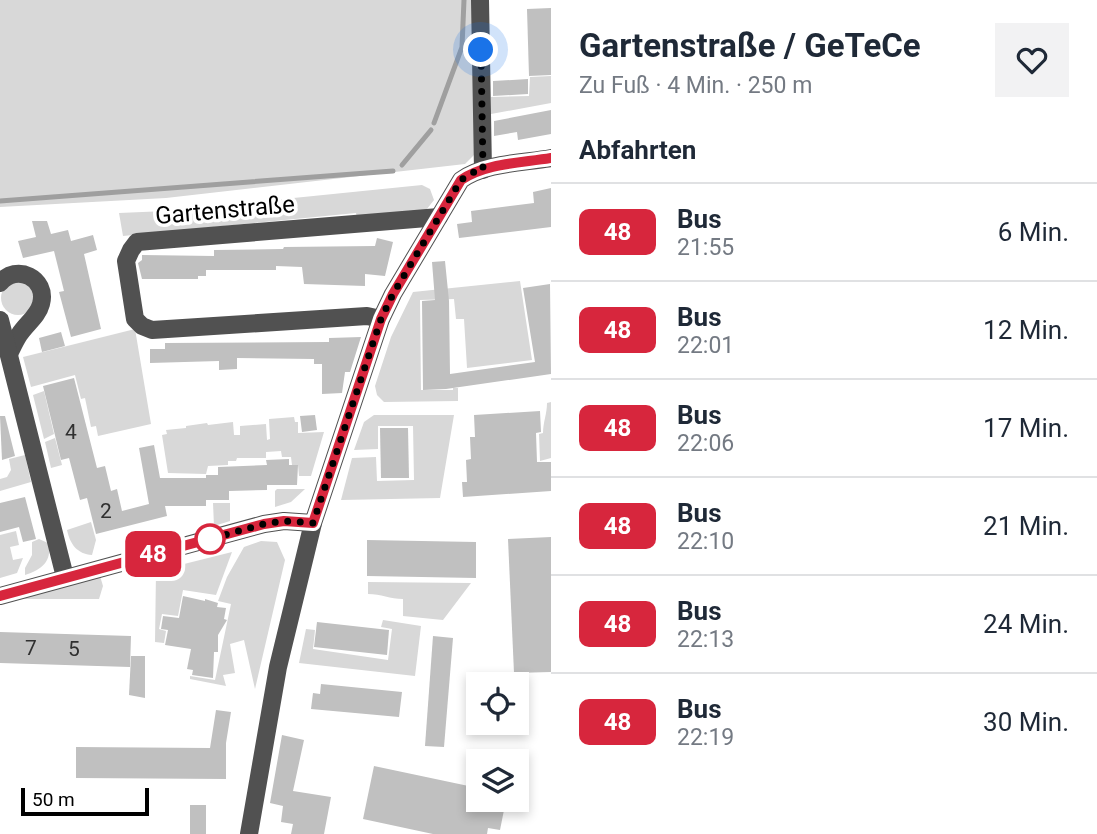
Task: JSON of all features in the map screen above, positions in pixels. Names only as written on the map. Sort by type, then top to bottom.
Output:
[{"type":"street","points":[[480,0],[483,170]]},
{"type":"street","points":[[249,834],[278,667],[313,523],[381,319],[461,180],[471,173],[483,170],[551,158]]},
{"type":"street","name":"Gartenstraße","points":[[381,319],[367,316],[152,330],[142,327],[135,319],[126,261],[137,242],[439,217]]},
{"type":"street","points":[[0,282],[15,272],[26,274],[39,283],[42,295],[36,315],[20,333],[9,354]]},
{"type":"street","points":[[0,320],[65,577]]},
{"type":"street","points":[[0,596],[264,524],[284,521],[313,523]]},
{"type":"shaded area","points":[[0,0],[473,0],[474,155],[465,164],[166,198],[0,207]]},
{"type":"shaded area","points":[[551,76],[551,103],[491,114],[491,97],[529,96],[530,77]]},
{"type":"shaded area","points":[[422,185],[430,189],[434,200],[423,214],[357,219],[356,213],[123,236],[119,213],[166,211]]},
{"type":"shaded area","points":[[18,281],[30,286],[35,298],[30,310],[18,315],[6,310],[1,298],[6,286]]},
{"type":"shaded area","points":[[520,281],[532,360],[467,368],[464,319],[456,319],[454,299],[420,300],[421,390],[458,388],[458,401],[384,402],[377,395],[375,386],[391,337],[413,292]]},
{"type":"shaded area","points":[[135,329],[151,424],[98,436],[96,426],[91,427],[85,398],[81,399],[75,375],[31,387],[23,357]]},
{"type":"shaded area","points":[[44,391],[54,434],[44,439],[33,395]]},
{"type":"shaded area","points":[[551,402],[551,458],[540,461],[539,434],[543,433],[547,403]]},
{"type":"shaded area","points":[[374,415],[454,415],[440,498],[341,500],[352,458],[376,457],[377,481],[414,480],[413,426],[378,426],[378,449],[354,450],[364,422]]},
{"type":"shaded area","points":[[294,417],[295,422],[298,422],[298,433],[324,432],[311,476],[299,476],[298,465],[292,465],[291,457],[282,457],[281,451],[266,452],[266,458],[237,458],[236,461],[228,461],[228,465],[208,466],[206,474],[168,473],[162,435],[167,434],[166,430],[233,422],[234,435],[240,435],[240,426],[266,424],[267,440],[270,439],[269,419]]},
{"type":"shaded area","points":[[55,438],[62,465],[51,468],[45,442]]},
{"type":"shaded area","points":[[25,455],[31,482],[0,491],[0,479],[7,477],[11,470],[9,459]]},
{"type":"shaded area","points":[[277,489],[305,489],[291,502],[275,507]]},
{"type":"shaded area","points":[[213,503],[230,503],[230,521],[214,526]]},
{"type":"shaded area","points":[[91,522],[96,540],[92,555],[82,553],[75,547],[67,530]]},
{"type":"shaded area","points":[[16,531],[19,545],[10,547],[13,560],[23,558],[17,573],[0,578],[0,535]]},
{"type":"shaded area","points":[[39,539],[48,543],[49,555],[41,567],[25,575],[25,568],[32,555],[32,542]]},
{"type":"shaded area","points":[[261,541],[277,542],[285,560],[255,689],[244,640],[230,644],[235,673],[223,675],[226,686],[190,679],[190,676],[215,680],[231,604],[218,601],[227,577],[244,547]]},
{"type":"shaded area","points":[[232,552],[216,595],[183,590],[178,616],[162,614],[159,629],[166,631],[164,643],[155,642],[156,571]]},
{"type":"shaded area","points":[[100,576],[103,586],[99,599],[22,599]]},
{"type":"shaded area","points":[[368,582],[471,583],[443,620],[403,616],[403,599],[368,594]]},
{"type":"shaded area","points":[[383,620],[421,626],[415,676],[299,663],[306,629],[315,630],[313,649],[388,660],[392,629],[381,627]]},
{"type":"building","points":[[551,8],[551,75],[529,76],[527,9]]},
{"type":"building","points":[[528,79],[528,94],[493,96],[493,81]]},
{"type":"building","points":[[551,110],[551,134],[518,140],[517,132],[494,136],[494,121]]},
{"type":"building","points":[[551,188],[551,227],[459,238],[457,224],[472,222],[471,211],[534,203],[533,192]]},
{"type":"building","points":[[32,221],[47,221],[51,234],[68,230],[71,241],[93,235],[97,250],[84,254],[101,329],[71,337],[59,292],[64,291],[54,251],[23,258],[18,241],[36,237]]},
{"type":"building","points":[[377,238],[393,242],[385,276],[365,274],[365,286],[304,284],[302,267],[276,266],[276,270],[206,270],[206,276],[198,276],[198,279],[142,279],[138,263],[142,260],[142,255],[214,256],[214,250],[375,246]]},
{"type":"building","points":[[445,261],[449,301],[450,374],[535,362],[523,288],[550,284],[551,374],[423,390],[422,301],[435,300],[432,262]]},
{"type":"building","points":[[61,332],[65,346],[42,352],[39,338]]},
{"type":"building","points":[[361,337],[350,372],[345,372],[342,393],[322,394],[322,364],[314,364],[314,359],[237,358],[237,369],[219,370],[219,361],[150,363],[150,349],[165,349],[165,343],[329,342],[329,338]]},
{"type":"building","points":[[74,378],[97,468],[105,466],[111,491],[117,489],[122,511],[149,504],[139,448],[154,445],[160,478],[206,478],[206,475],[218,475],[218,467],[267,465],[266,460],[289,459],[289,465],[298,465],[297,485],[267,485],[267,490],[229,491],[229,500],[206,500],[206,506],[165,506],[167,516],[96,534],[87,498],[80,500],[69,458],[61,460],[43,386]]},
{"type":"building","points":[[540,411],[541,432],[536,433],[537,462],[551,462],[551,491],[463,497],[462,482],[467,482],[466,460],[471,459],[470,437],[475,437],[474,415]]},
{"type":"building","points":[[315,415],[317,430],[302,432],[300,416]]},
{"type":"building","points":[[0,416],[5,416],[15,456],[2,460]]},
{"type":"building","points":[[380,428],[408,428],[409,478],[381,478]]},
{"type":"building","points":[[25,497],[36,539],[23,542],[19,527],[0,532],[0,503]]},
{"type":"building","points":[[551,537],[551,672],[514,672],[508,539]]},
{"type":"building","points":[[367,540],[476,542],[476,578],[367,576]]},
{"type":"building","points":[[183,596],[205,599],[218,603],[217,607],[226,608],[224,619],[227,620],[218,635],[218,652],[214,652],[213,678],[192,675],[193,670],[187,669],[191,649],[165,645],[168,630],[161,629],[163,616],[179,618]]},
{"type":"building","points":[[317,622],[389,630],[387,655],[314,647]]},
{"type":"building","points":[[0,632],[131,636],[130,667],[0,663]]},
{"type":"building","points":[[433,636],[453,638],[444,747],[425,746]]},
{"type":"building","points":[[131,656],[145,656],[145,698],[129,695]]},
{"type":"building","points":[[321,684],[402,692],[399,717],[311,709],[313,693],[320,694]]},
{"type":"building","points":[[216,710],[231,712],[226,743],[226,779],[76,778],[76,747],[210,748]]},
{"type":"building","points":[[282,735],[304,740],[293,791],[331,797],[324,834],[291,834],[293,824],[281,822],[283,806],[270,803]]},
{"type":"building","points":[[374,766],[466,785],[466,812],[504,812],[500,830],[488,828],[487,834],[433,834],[363,819]]},
{"type":"building","points":[[190,805],[206,805],[206,834],[190,834]]},
{"type":"waterway","points":[[434,123],[462,47],[464,0]]},
{"type":"waterway","points":[[402,165],[431,130]]},
{"type":"waterway","points":[[0,201],[393,171]]},
{"type":"bus line","name":"48","points":[[0,596],[264,524],[284,521],[313,523],[381,319],[461,180],[471,173],[483,170],[551,158]]},
{"type":"route","points":[[210,539],[206,540],[264,524],[284,521],[313,523],[381,319],[393,294],[461,180],[471,173],[483,170],[481,50]]}]
